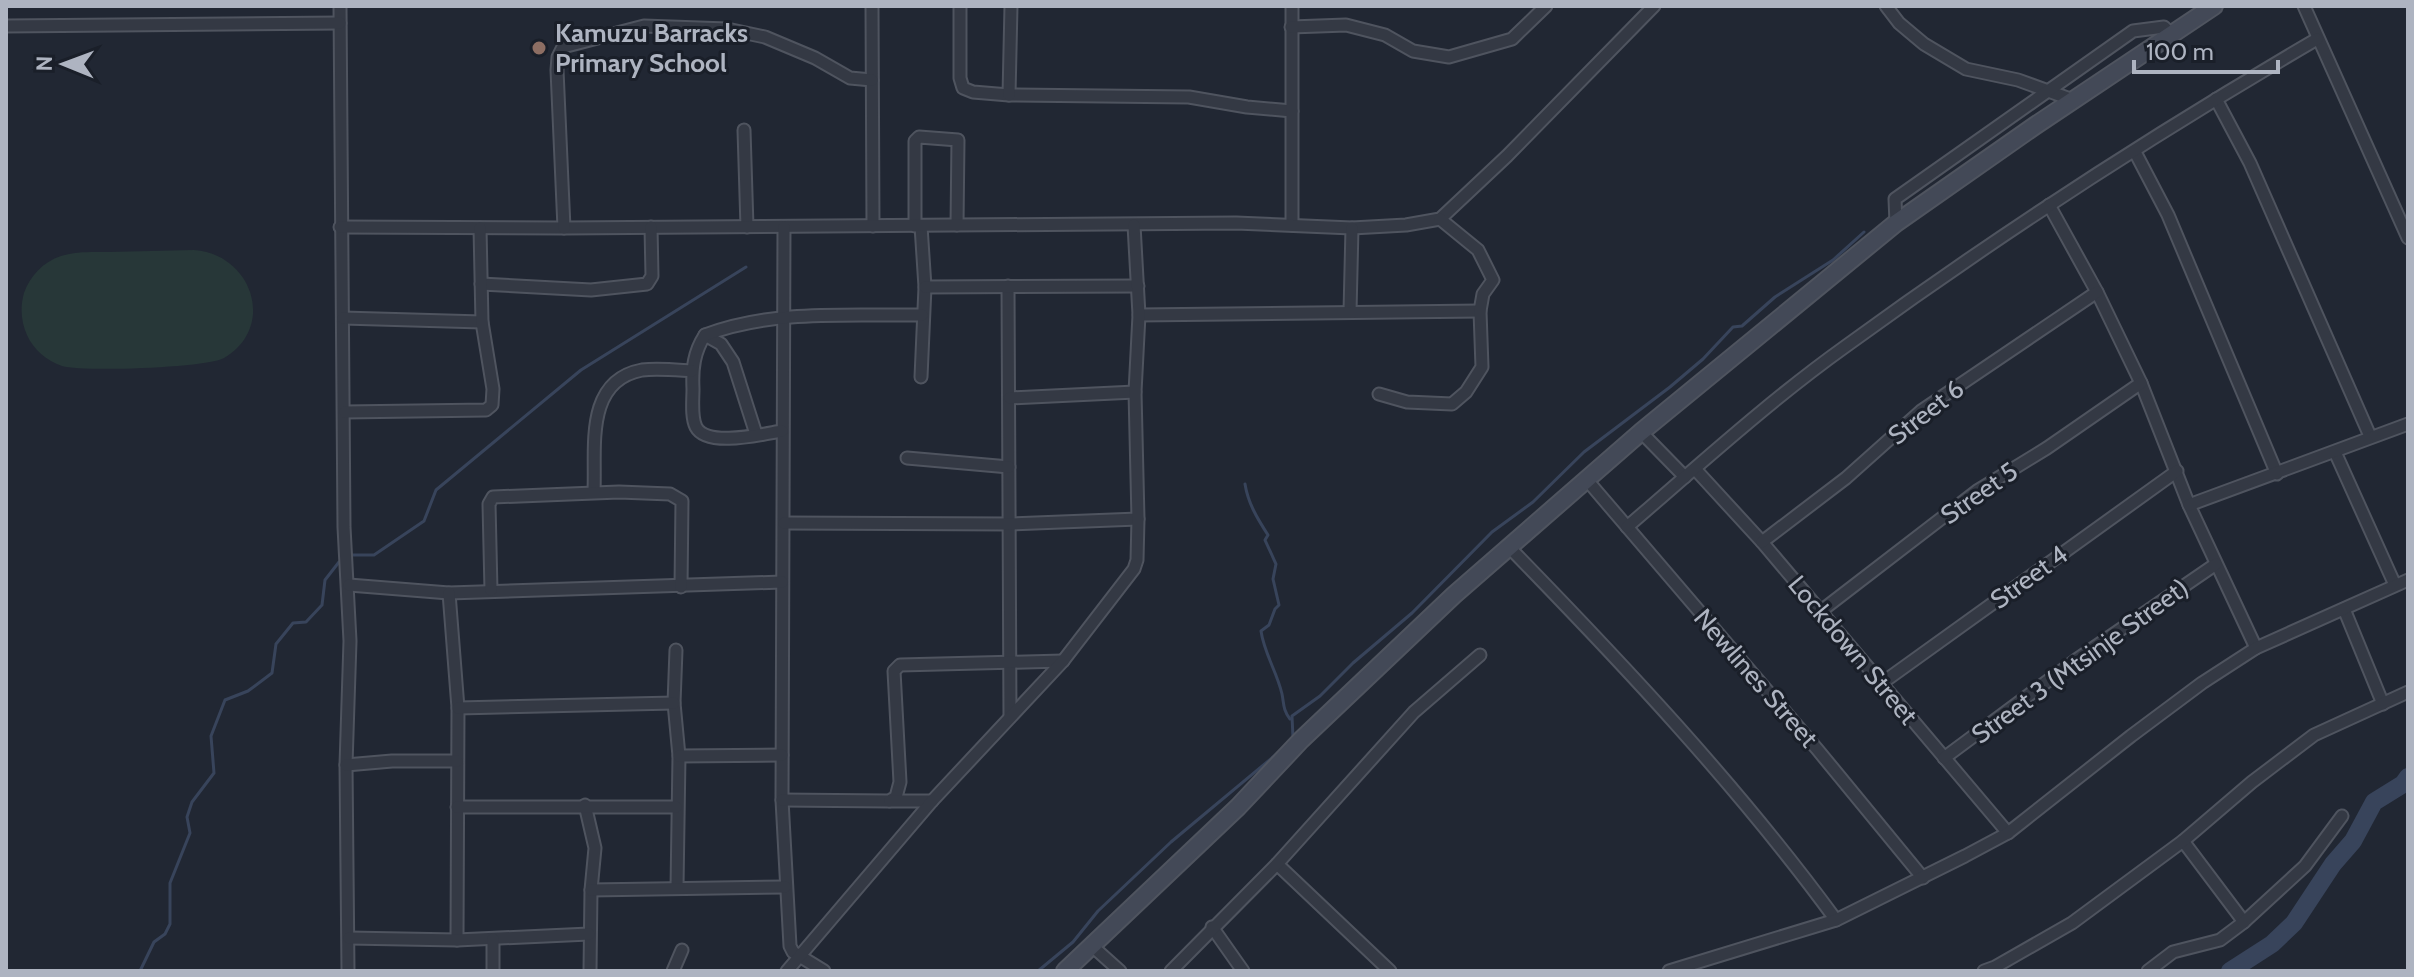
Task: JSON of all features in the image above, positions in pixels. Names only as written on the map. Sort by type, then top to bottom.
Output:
[{"type":"street","points":[[340,6],[344,527],[349,585],[346,765],[348,971]]},
{"type":"street","points":[[872,6],[873,226]]},
{"type":"street","points":[[960,6],[961,84],[973,92],[1189,97],[1292,111]]},
{"type":"street","points":[[1009,95],[1011,6]]},
{"type":"street","points":[[1292,6],[1292,225]]},
{"type":"street","points":[[1291,27],[1346,25],[1385,35],[1413,51],[1449,57],[1512,39],[1546,6]]},
{"type":"street","points":[[340,227],[1399,226],[1440,219],[1507,156],[1654,6]]},
{"type":"street","points":[[1886,6],[1899,23],[1924,44],[1966,69],[2018,80],[2073,100]]},
{"type":"street","points":[[1065,971],[1238,807],[1301,740],[1508,546],[1641,432],[1896,223],[2214,6]]},
{"type":"street","points":[[2304,6],[2408,238]]},
{"type":"street","points":[[6,26],[340,23]]},
{"type":"street","points":[[564,228],[557,70],[563,47],[644,26],[727,29],[765,37],[815,58],[850,78],[872,80]]},
{"type":"street","points":[[1896,223],[1895,199],[2133,31],[2164,27],[2171,34]]},
{"type":"street","points":[[1627,527],[1844,347],[2049,205],[2317,39]]},
{"type":"street","points":[[2216,99],[2250,163],[2370,436]]},
{"type":"street","points":[[744,130],[747,227]]},
{"type":"street","points":[[921,377],[925,287],[918,226],[915,141],[919,137],[958,140],[957,225]]},
{"type":"street","points":[[2135,152],[2168,215],[2277,474]]},
{"type":"street","points":[[2049,205],[2097,292],[2141,383],[2189,505],[2256,648]]},
{"type":"street","points":[[1379,394],[1407,402],[1452,404],[1457,402],[1482,367],[1480,311],[1483,294],[1493,280],[1478,250],[1440,219]]},
{"type":"street","points":[[787,971],[932,801],[1063,661],[1131,576],[1137,560],[1138,519],[1135,392],[1139,315],[1134,225]]},
{"type":"street","points":[[481,284],[591,290],[647,284],[652,276],[651,227]]},
{"type":"street","points":[[784,227],[782,800],[785,887],[790,946],[799,956],[824,971]]},
{"type":"street","points":[[345,412],[486,410],[494,398],[482,322],[480,228]]},
{"type":"street","points":[[1350,312],[1352,228]]},
{"type":"street","points":[[1008,286],[1010,717]]},
{"type":"street","points":[[925,287],[1138,286]]},
{"type":"street","name":"Street 6","points":[[1762,542],[1846,478],[1921,411],[2097,292]]},
{"type":"street","points":[[1139,315],[1480,311]]},
{"type":"street","points":[[782,431],[734,438],[702,434],[695,426],[692,371],[696,349],[705,335],[726,327],[784,319],[835,315],[922,315]]},
{"type":"street","points":[[343,318],[482,322]]},
{"type":"street","points":[[705,335],[721,344],[733,362],[756,434]]},
{"type":"street","points":[[594,491],[597,412],[610,389],[624,377],[640,371],[692,371]]},
{"type":"street","name":"Street 5","points":[[1821,611],[1977,491],[2047,448],[2141,383]]},
{"type":"street","points":[[1010,398],[1135,392]]},
{"type":"street","points":[[2189,505],[2408,424]]},
{"type":"street","name":"Lockdown Street","points":[[1641,432],[1690,473],[1762,542],[2008,833]]},
{"type":"street","points":[[2335,452],[2395,585]]},
{"type":"street","points":[[907,458],[1009,467]]},
{"type":"street","name":"Street 4","points":[[1882,683],[2177,471]]},
{"type":"street","name":"Newlines Street","points":[[1587,480],[1923,878]]},
{"type":"street","points":[[491,590],[489,504],[493,497],[594,491],[670,494],[682,501],[681,587]]},
{"type":"street","points":[[784,523],[1011,524],[1138,519]]},
{"type":"street","points":[[1508,546],[1590,630],[1745,803],[1836,920]]},
{"type":"street","name":"Street 3 (Mtsinje Street)","points":[[1944,758],[2076,660],[2216,564]]},
{"type":"street","points":[[1669,971],[1836,920],[1923,878],[2008,833],[2202,683],[2256,648],[2408,580]]},
{"type":"street","points":[[349,585],[449,593],[782,582]]},
{"type":"street","points":[[449,593],[458,708],[457,940]]},
{"type":"street","points":[[2344,609],[2383,704]]},
{"type":"street","points":[[676,650],[674,703],[679,756],[677,888]]},
{"type":"street","points":[[1171,971],[1277,864],[1414,712],[1480,655]]},
{"type":"street","points":[[889,801],[896,797],[900,782],[896,667],[1011,660],[1063,661]]},
{"type":"street","points":[[1984,971],[2072,923],[2183,841],[2252,782],[2314,735],[2408,692]]},
{"type":"street","points":[[458,708],[674,703]]},
{"type":"street","points":[[679,756],[782,755]]},
{"type":"street","points":[[346,765],[457,761]]},
{"type":"street","points":[[782,800],[932,801]]},
{"type":"street","points":[[585,805],[595,848],[589,934],[590,971]]},
{"type":"street","points":[[457,807],[676,807]]},
{"type":"street","points":[[2148,971],[2173,952],[2220,940],[2244,922],[2305,866],[2342,816]]},
{"type":"street","points":[[2183,841],[2244,922]]},
{"type":"street","points":[[1277,864],[1390,971]]},
{"type":"street","points":[[591,890],[785,887]]},
{"type":"street","points":[[1212,927],[1243,971]]},
{"type":"street","points":[[349,938],[457,940],[589,934]]},
{"type":"street","points":[[493,939],[493,971]]},
{"type":"street","points":[[1091,945],[1120,971]]},
{"type":"street","points":[[673,971],[682,950]]},
{"type":"shaded area","points":[[194,250],[214,255],[231,264],[251,294],[253,311],[250,329],[240,345],[224,358],[170,367],[74,368],[51,361],[30,340],[22,320],[24,293],[38,270],[48,262],[67,254],[85,252]]},
{"type":"waterway","points":[[1293,738],[1292,716],[1320,696],[1412,613],[1492,532],[1533,502],[1584,452],[1703,359],[1733,327],[1742,326],[1775,297],[1833,260],[1864,232]]},
{"type":"waterway","points":[[352,555],[374,555],[424,521],[436,490],[581,370],[746,267]]},
{"type":"waterway","points":[[1245,484],[1248,498],[1268,535],[1265,540],[1276,564],[1273,579],[1279,605],[1269,625],[1261,631],[1290,719]]},
{"type":"waterway","points":[[140,971],[154,942],[165,934],[170,924],[170,883],[190,833],[187,817],[192,802],[214,773],[211,736],[225,700],[248,691],[272,673],[276,644],[293,623],[306,622],[322,605],[325,580],[339,562]]},
{"type":"waterway","points":[[1038,971],[1073,942],[1098,911],[1171,842],[1279,752]]},
{"type":"waterway","points":[[2230,971],[2272,944],[2294,923],[2333,864],[2353,841],[2374,802],[2403,784],[2408,777]]},
{"type":"place","name":"Kamuzu Barracks Primary School","points":[[539,48]]}]
